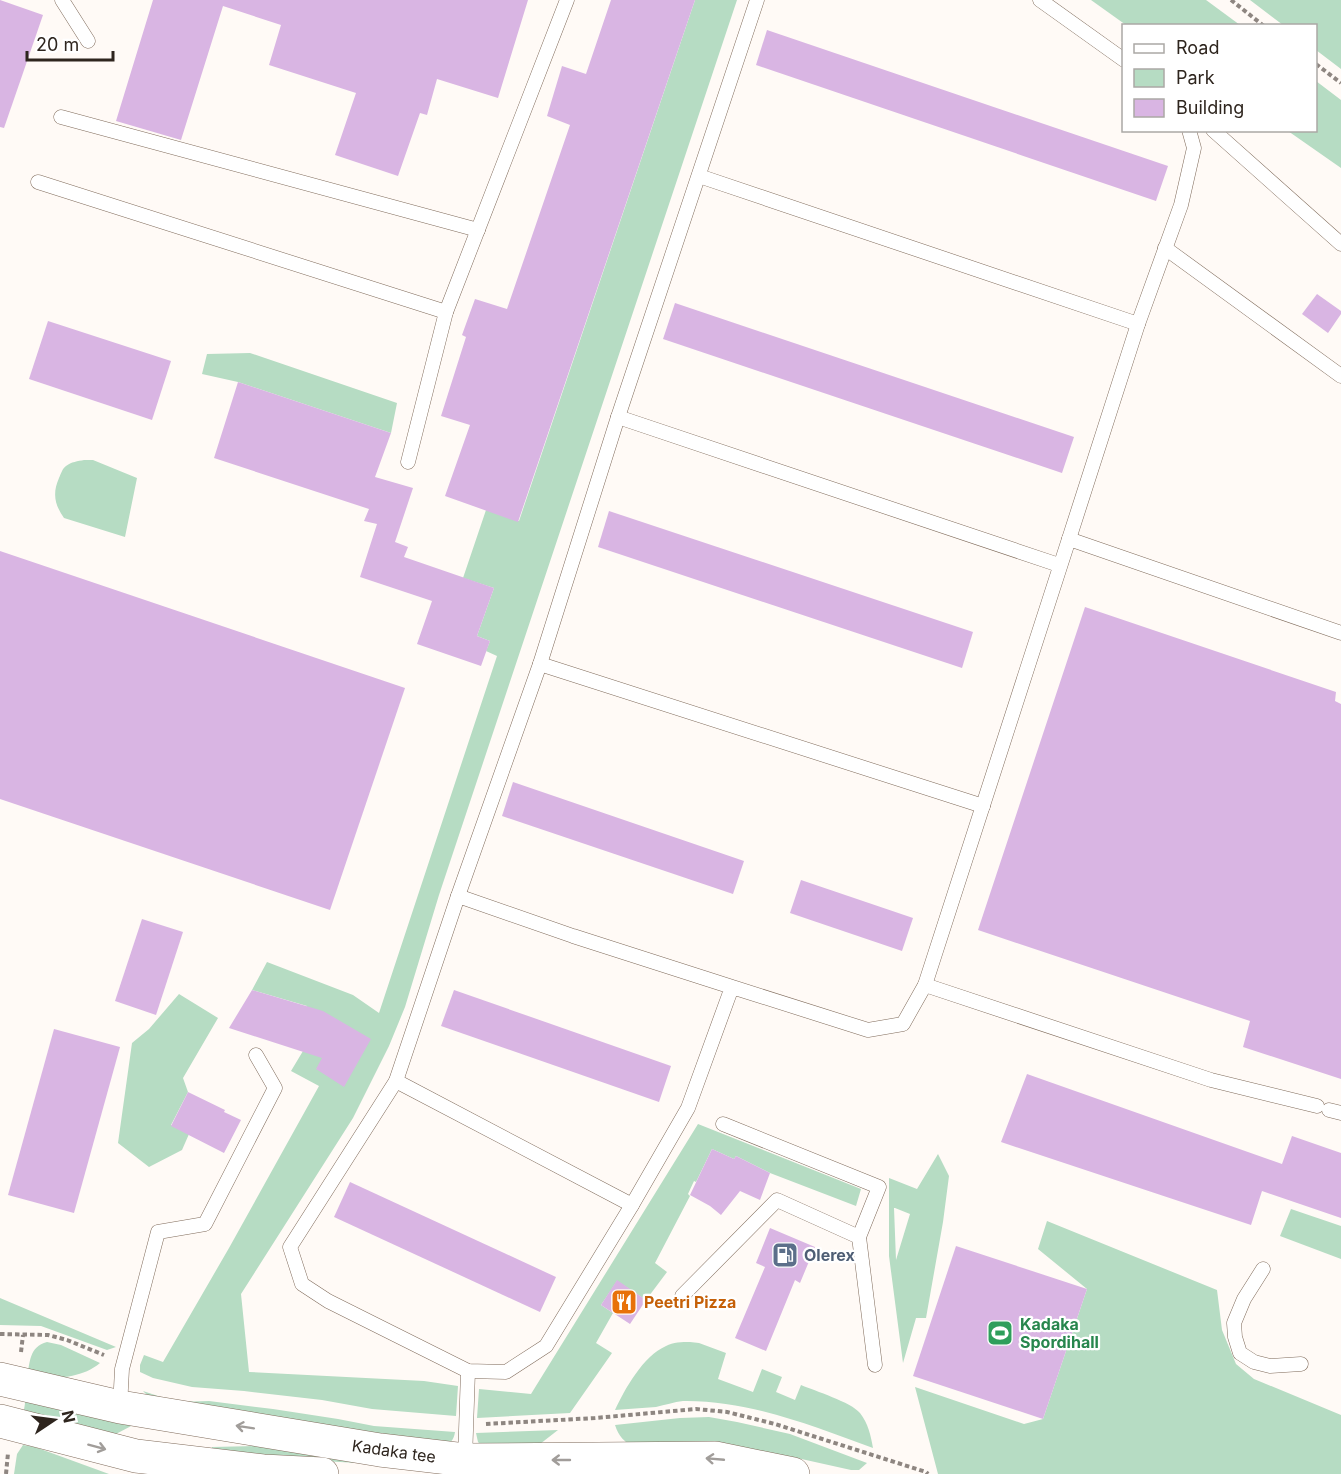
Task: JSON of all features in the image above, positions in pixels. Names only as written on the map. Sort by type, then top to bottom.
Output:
[{"type":"main road","name":"Kadaka tee","points":[[0,1380],[120,1407],[380,1450],[465,1460],[608,1467],[716,1458],[793,1474]]},
{"type":"main road","points":[[136,1460],[141,1436],[150,1423],[171,1415]]},
{"type":"main road","points":[[0,1421],[111,1450],[136,1460],[322,1474]]},
{"type":"lane","points":[[62,0],[88,41]]},
{"type":"lane","points":[[408,462],[446,312],[567,0]]},
{"type":"lane","points":[[732,987],[688,1108],[546,1347],[506,1372],[468,1371],[328,1301],[302,1284],[290,1247],[396,1081],[540,664],[618,417],[757,0]]},
{"type":"lane","points":[[1040,0],[1122,59]]},
{"type":"lane","points":[[61,117],[478,230]]},
{"type":"lane","points":[[458,896],[573,936],[868,1030],[903,1024],[925,985],[1138,324],[1181,205],[1194,148],[1190,132]]},
{"type":"lane","points":[[1215,132],[1341,244]]},
{"type":"lane","points":[[699,177],[1138,324]]},
{"type":"lane","points":[[38,182],[446,312]]},
{"type":"lane","points":[[1165,248],[1341,376]]},
{"type":"lane","points":[[618,417],[1059,565]]},
{"type":"lane","points":[[1069,539],[1341,633]]},
{"type":"lane","points":[[540,664],[982,806]]},
{"type":"lane","points":[[925,985],[1211,1080],[1329,1110]]},
{"type":"lane","points":[[120,1407],[122,1369],[158,1232],[205,1224],[274,1088],[256,1055]]},
{"type":"lane","points":[[396,1081],[632,1205]]},
{"type":"lane","points":[[723,1124],[879,1187],[859,1237],[875,1365]]},
{"type":"lane","points":[[682,1296],[777,1200],[859,1237]]},
{"type":"lane","points":[[1263,1269],[1244,1299],[1234,1323],[1240,1353],[1254,1362],[1269,1366],[1300,1364]]},
{"type":"lane","points":[[465,1460],[468,1371]]},
{"type":"path","points":[[1231,0],[1261,24]]},
{"type":"path","points":[[1317,65],[1341,83]]},
{"type":"path","points":[[0,1334],[48,1335],[67,1340],[105,1356]]},
{"type":"path","points":[[478,1425],[604,1418],[696,1409],[727,1412],[775,1424],[928,1474]]},
{"type":"green space","points":[[695,0],[737,0],[439,895],[405,1007],[389,1046],[353,1118],[241,1294],[249,1372],[424,1381],[458,1386],[456,1416],[372,1409],[322,1400],[192,1387],[153,1378],[140,1372],[144,1355],[163,1362],[319,1086],[291,1071],[303,1051],[307,1006],[252,990],[267,962],[353,995],[379,1013],[497,656],[486,651],[490,641],[477,636],[494,588],[463,578],[486,510],[519,521]]},
{"type":"green space","points":[[1091,0],[1206,0],[1239,24],[1125,24]]},
{"type":"green space","points":[[1250,0],[1341,0],[1341,69],[1317,51],[1317,24],[1282,24]]},
{"type":"green space","points":[[1317,82],[1341,100],[1341,168],[1289,132],[1317,132]]},
{"type":"green space","points":[[250,353],[397,403],[391,433],[238,382],[202,374],[207,354]]},
{"type":"green space","points":[[93,460],[137,478],[125,537],[64,518],[61,513],[55,494],[61,473],[68,465]]},
{"type":"green space","points":[[179,994],[218,1018],[183,1078],[188,1092],[171,1125],[189,1134],[182,1150],[149,1167],[118,1143],[132,1043],[149,1029]]},
{"type":"green space","points":[[698,1124],[861,1189],[856,1206],[770,1173],[736,1156],[734,1159],[712,1149],[655,1263],[667,1272],[646,1300],[617,1281],[601,1305],[613,1313],[596,1343],[612,1353],[570,1413],[477,1418],[479,1389],[531,1394]]},
{"type":"green space","points":[[938,1154],[949,1176],[943,1222],[926,1318],[916,1318],[903,1363],[889,1256],[889,1178],[917,1189]],"holes":[[[894,1208],[910,1214],[896,1260]]]},
{"type":"green space","points":[[1291,1209],[1341,1226],[1341,1259],[1280,1236]]},
{"type":"green space","points":[[1047,1221],[1217,1290],[1222,1330],[1236,1364],[1254,1379],[1341,1415],[1341,1474],[938,1474],[915,1387],[1024,1424],[1043,1419],[1087,1289],[1038,1249]]},
{"type":"green space","points":[[0,1298],[116,1347],[107,1350],[41,1326],[0,1325]]},
{"type":"green space","points":[[47,1342],[61,1345],[100,1363],[84,1373],[75,1375],[56,1378],[27,1378],[34,1351]]},
{"type":"green space","points":[[690,1342],[726,1353],[718,1379],[753,1392],[762,1369],[782,1377],[776,1392],[795,1400],[801,1385],[849,1405],[860,1413],[865,1421],[873,1448],[780,1416],[732,1405],[683,1401],[656,1407],[615,1410],[629,1383],[650,1357],[669,1345]]},
{"type":"green space","points":[[143,1391],[176,1402],[209,1401],[374,1426],[455,1432],[451,1441],[442,1447],[402,1442],[162,1406],[155,1403]]},
{"type":"green space","points":[[26,1397],[135,1424],[114,1435],[23,1416]]},
{"type":"green space","points":[[709,1417],[790,1434],[867,1463],[859,1470],[851,1470],[788,1456],[634,1448],[622,1438],[615,1425]]},
{"type":"green space","points":[[558,1430],[540,1444],[482,1446],[478,1442],[476,1433]]},
{"type":"green space","points":[[23,1445],[35,1447],[109,1474],[14,1474],[17,1454]]},
{"type":"green space","points":[[259,1446],[376,1464],[212,1452],[212,1447]]},
{"type":"building","points":[[0,0],[43,15],[4,128],[0,127]]},
{"type":"building","points":[[153,0],[528,0],[498,98],[437,79],[427,115],[420,113],[398,176],[335,155],[356,93],[269,65],[281,25],[223,6],[181,140],[116,121]]},
{"type":"building","points":[[611,0],[695,0],[518,522],[445,496],[470,425],[441,416],[466,337],[462,335],[475,299],[507,309],[570,125],[547,116],[562,66],[586,74]]},
{"type":"building","points":[[767,30],[1168,166],[1156,201],[756,65]]},
{"type":"building","points":[[1317,294],[1341,311],[1328,333],[1302,314]]},
{"type":"building","points":[[675,303],[1074,437],[1062,473],[663,339]]},
{"type":"building","points":[[48,321],[171,361],[152,420],[29,379]]},
{"type":"building","points":[[238,382],[391,433],[375,477],[413,488],[395,542],[408,547],[404,557],[494,588],[477,636],[490,641],[481,666],[417,644],[432,601],[360,577],[377,524],[364,521],[369,509],[214,458]]},
{"type":"building","points":[[609,511],[973,632],[962,668],[598,547]]},
{"type":"building","points":[[0,551],[405,688],[330,910],[0,799]]},
{"type":"building","points":[[1085,607],[1336,692],[1335,701],[1341,704],[1341,1079],[1243,1047],[1250,1021],[978,930]]},
{"type":"building","points":[[513,782],[744,861],[733,894],[502,816]]},
{"type":"building","points":[[801,880],[913,918],[902,951],[790,913]]},
{"type":"building","points":[[142,919],[183,932],[156,1015],[115,1001]]},
{"type":"building","points":[[252,990],[323,1011],[371,1039],[344,1087],[316,1069],[322,1058],[229,1028]]},
{"type":"building","points":[[454,990],[671,1066],[659,1102],[441,1026]]},
{"type":"building","points":[[54,1029],[120,1047],[74,1213],[8,1195]]},
{"type":"building","points":[[1027,1074],[1282,1164],[1292,1136],[1341,1153],[1341,1218],[1262,1191],[1251,1225],[1001,1142]]},
{"type":"building","points":[[188,1092],[241,1120],[224,1153],[171,1126]]},
{"type":"building","points":[[712,1149],[734,1159],[736,1156],[770,1173],[760,1200],[740,1191],[721,1215],[690,1195]]},
{"type":"building","points":[[350,1182],[556,1277],[540,1312],[334,1217]]},
{"type":"building","points":[[770,1228],[815,1247],[800,1283],[795,1280],[766,1351],[735,1338],[765,1267],[756,1263]]},
{"type":"building","name":"Kadaka Spordihall","points":[[956,1246],[1087,1289],[1043,1419],[913,1376]]},
{"type":"building","name":"Peetri Pizza","points":[[617,1280],[646,1300],[630,1324],[601,1305]]},
{"type":"place","name":"Olerex","points":[[785,1255]]},
{"type":"place","name":"Peetri Pizza","points":[[624,1302]]},
{"type":"place","name":"Kadaka Spordihall","points":[[1000,1333]]}]
